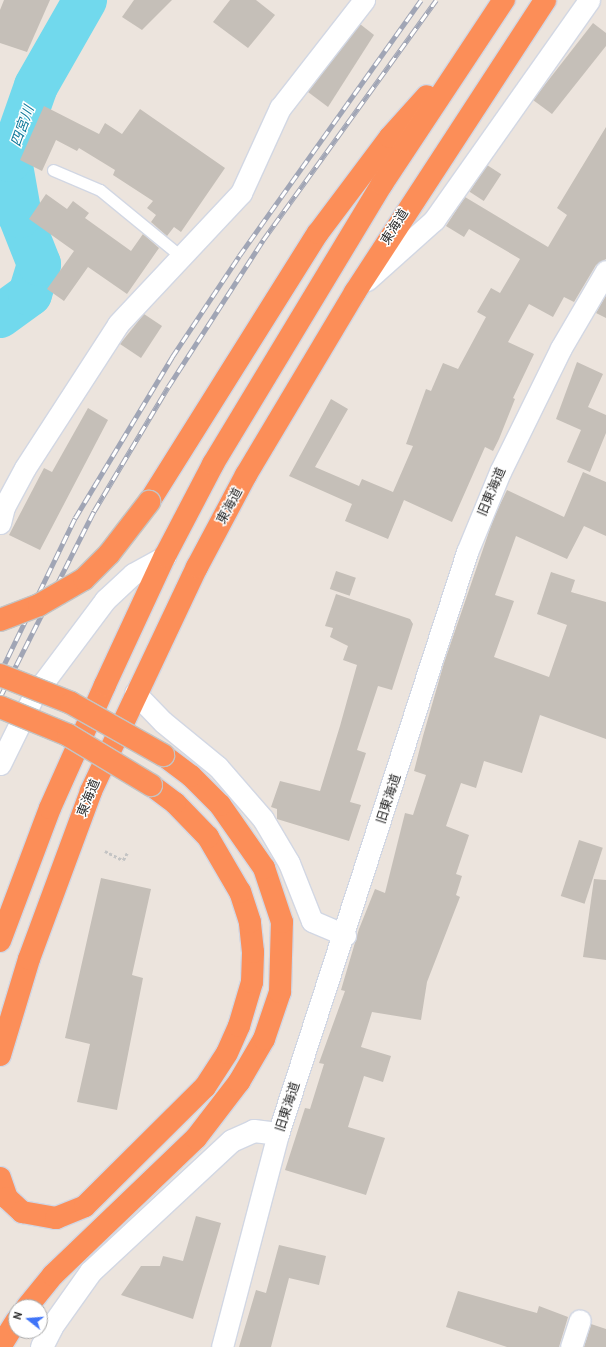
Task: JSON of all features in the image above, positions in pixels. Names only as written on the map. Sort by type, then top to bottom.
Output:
[{"type":"highway","points":[[0,941],[50,808],[165,556],[271,364],[473,44],[504,0]]},
{"type":"highway","name":"東海道","points":[[0,1055],[64,862],[135,693],[246,475],[354,292],[545,0]]},
{"type":"highway","points":[[0,620],[39,605],[84,579],[109,554],[149,502],[318,233],[390,137],[473,44]]},
{"type":"highway","points":[[0,675],[71,703],[163,755],[191,776],[220,805],[264,868],[282,922],[280,992],[264,1039],[239,1082],[196,1138],[53,1275],[34,1299]]},
{"type":"highway","points":[[0,707],[68,735],[151,785],[175,803],[208,837],[240,892],[250,922],[252,952],[252,982],[239,1026],[227,1053],[205,1087],[85,1206],[56,1218],[22,1212],[7,1198],[0,1178]]},
{"type":"highway","points":[[0,1347],[8,1334]]},
{"type":"street","points":[[0,523],[4,507],[25,468],[118,324],[241,193],[280,108],[364,0]]},
{"type":"street","points":[[354,292],[434,220],[589,0]]},
{"type":"street","name":"旧東海道","points":[[222,1347],[278,1134],[345,935],[467,552],[510,452],[561,348],[606,271]]},
{"type":"street","points":[[0,764],[34,695],[105,600],[133,574],[165,556]]},
{"type":"street","points":[[135,693],[163,722],[218,767],[263,819],[289,863],[312,921],[345,935]]},
{"type":"street","points":[[42,1347],[52,1327],[92,1272],[232,1141],[254,1131],[278,1134]]},
{"type":"street","points":[[571,1347],[580,1320]]},
{"type":"lane","points":[[53,170],[100,190],[182,257]]},
{"type":"path","points":[[105,851],[123,860],[127,853]]},
{"type":"building","points":[[4,0],[50,0],[27,52],[0,43],[0,10]]},
{"type":"building","points":[[134,0],[172,0],[142,30],[122,17]]},
{"type":"building","points":[[230,0],[256,0],[275,15],[248,48],[213,22]]},
{"type":"building","points":[[593,23],[606,33],[606,46],[552,114],[533,100]]},
{"type":"building","points":[[360,24],[374,35],[328,107],[308,92]]},
{"type":"building","points":[[44,106],[99,134],[105,123],[122,134],[140,109],[225,168],[181,232],[174,227],[167,236],[151,222],[156,215],[147,208],[153,201],[113,175],[115,170],[79,148],[77,151],[56,140],[42,171],[20,160]]},
{"type":"building","points":[[606,127],[606,259],[596,265],[574,302],[564,297],[553,317],[529,304],[508,342],[534,354],[513,398],[515,399],[499,439],[493,451],[485,447],[452,522],[404,500],[388,539],[345,521],[352,504],[289,476],[331,399],[348,409],[315,467],[359,486],[362,479],[393,492],[413,446],[406,444],[426,389],[431,391],[443,363],[458,369],[486,317],[477,312],[491,288],[500,293],[520,259],[469,229],[464,237],[446,226],[465,197],[548,247],[567,215],[557,208]]},
{"type":"building","points":[[487,165],[501,174],[484,201],[470,192]]},
{"type":"building","points":[[46,194],[67,209],[73,201],[89,213],[85,218],[131,251],[143,234],[159,248],[127,294],[88,267],[64,301],[47,289],[74,251],[29,219]]},
{"type":"building","points":[[606,295],[606,318],[596,313]]},
{"type":"building","points":[[144,314],[162,326],[141,358],[120,344]]},
{"type":"building","points":[[577,362],[603,374],[588,407],[606,415],[606,433],[590,472],[567,462],[581,430],[556,419]]},
{"type":"building","points":[[88,408],[108,420],[40,550],[9,535],[44,468],[52,472]]},
{"type":"building","points":[[583,472],[606,482],[606,536],[584,526],[567,559],[516,536],[495,595],[514,601],[494,657],[549,677],[567,625],[537,614],[551,572],[575,580],[571,592],[606,602],[606,739],[540,715],[522,773],[484,761],[476,788],[461,783],[446,826],[469,835],[456,874],[462,876],[456,895],[460,897],[427,982],[421,1020],[372,1012],[361,1047],[391,1056],[383,1082],[364,1076],[348,1127],[385,1138],[366,1195],[285,1170],[305,1108],[310,1109],[324,1064],[319,1063],[345,991],[341,990],[359,929],[375,889],[385,893],[405,813],[413,815],[426,775],[414,771],[423,736],[444,663],[494,517],[507,490],[564,517]]},
{"type":"building","points":[[336,571],[356,578],[350,596],[330,589]]},
{"type":"building","points":[[336,594],[410,619],[413,624],[392,690],[378,686],[357,750],[366,753],[350,802],[361,805],[349,841],[277,819],[277,809],[271,807],[280,781],[320,791],[340,726],[357,665],[343,660],[348,646],[330,637],[333,628],[325,626]]},
{"type":"building","points":[[579,840],[603,848],[585,904],[561,896]]},
{"type":"building","points":[[101,878],[151,889],[132,975],[143,978],[117,1110],[77,1102],[90,1044],[65,1038]]},
{"type":"building","points":[[594,879],[606,880],[606,960],[583,957]]},
{"type":"building","points":[[196,1216],[221,1223],[193,1319],[121,1295],[141,1266],[160,1266],[163,1256],[183,1261]]},
{"type":"building","points":[[279,1245],[326,1256],[319,1285],[289,1278],[271,1347],[239,1347],[256,1290],[266,1293]]},
{"type":"building","points":[[458,1291],[537,1313],[539,1306],[568,1317],[559,1347],[507,1347],[446,1327]]},
{"type":"building","points":[[591,1324],[606,1329],[606,1347],[584,1347]]},
{"type":"waterway","name":"四宮川","points":[[0,316],[30,294],[39,264],[20,216],[10,160],[36,86],[85,0]]},
{"type":"railway","points":[[0,673],[75,518],[172,357],[239,256],[421,0]]},
{"type":"railway","points":[[0,697],[94,511],[168,387],[263,240],[436,0]]}]
